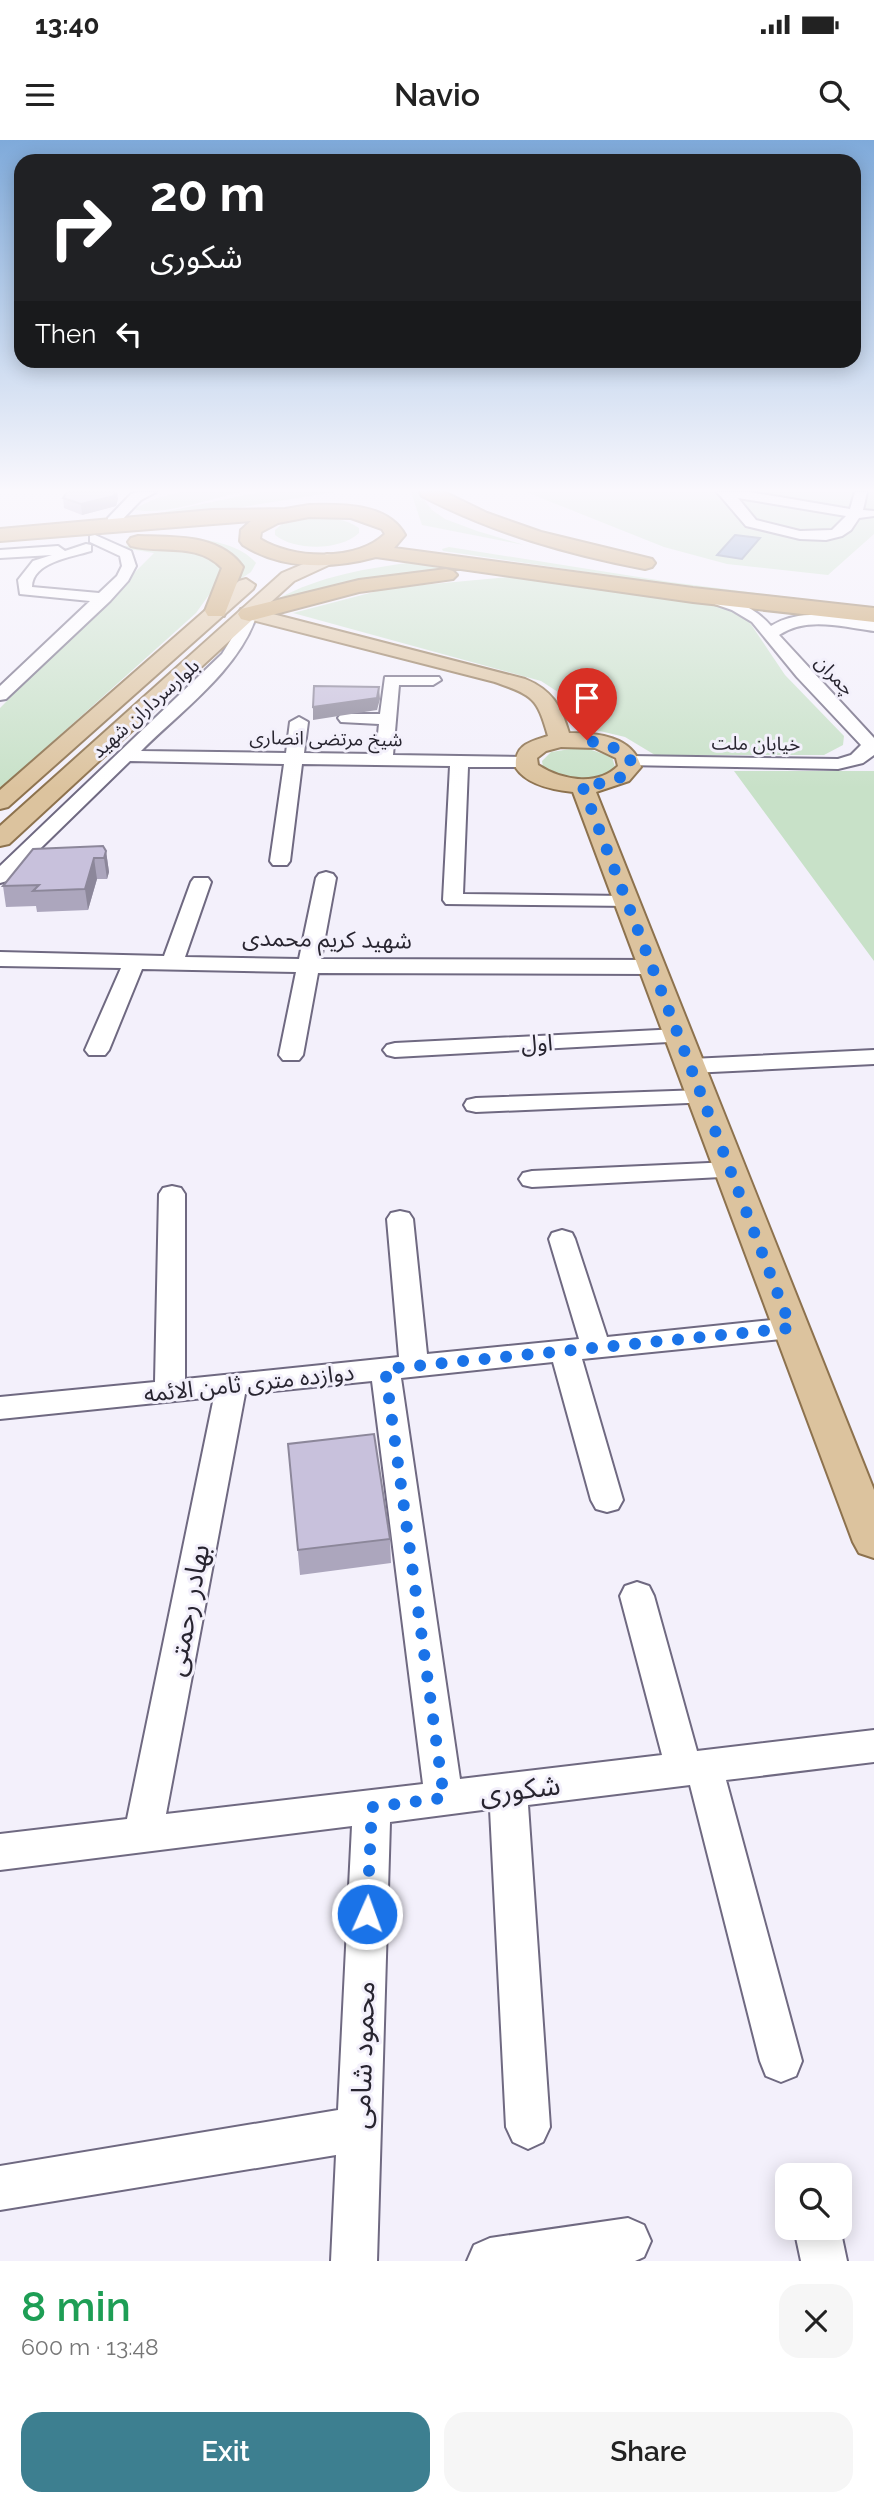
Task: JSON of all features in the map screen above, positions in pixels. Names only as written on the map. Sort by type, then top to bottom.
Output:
[{"type":"highway","points":[[216,611],[224,591]]},
{"type":"highway","points":[[249,614],[345,591]]},
{"type":"highway","points":[[667,591],[874,615]]},
{"type":"highway","points":[[799,591],[874,600]]},
{"type":"main road","name":"بلوارسرداران شهید","points":[[0,802],[239,591]]},
{"type":"main road","name":"بلوارسرداران شهید","points":[[0,839],[273,591]]},
{"type":"main road","points":[[249,614],[532,688],[547,699],[560,740]]},
{"type":"main road","points":[[560,740],[587,740],[611,746],[621,750],[631,761],[626,773],[619,778],[582,785],[543,779],[527,768],[525,762],[530,751],[560,740]]},
{"type":"main road","points":[[582,785],[874,1542]]},
{"type":"street","points":[[25,591],[105,598]]},
{"type":"street","points":[[0,695],[112,591]]},
{"type":"street","points":[[708,597],[749,613],[771,633],[780,625],[802,620],[874,626]]},
{"type":"street","points":[[0,877],[228,657],[243,633],[249,614]]},
{"type":"street","name":"چمران","points":[[771,633],[803,674],[855,726],[872,748]]},
{"type":"street","points":[[0,673],[23,674]]},
{"type":"street","points":[[384,760],[391,680],[433,680]]},
{"type":"street","points":[[347,718],[388,719]]},
{"type":"street","points":[[280,861],[299,722]]},
{"type":"street","name":"خیابان ملت","points":[[631,761],[838,764],[857,759],[872,748]]},
{"type":"street","name":"شیخ مرتضی انصاری","points":[[126,756],[525,762]]},
{"type":"street","points":[[459,761],[453,900],[627,902]]},
{"type":"street","points":[[19,822],[21,857]]},
{"type":"street","points":[[290,1055],[326,878]]},
{"type":"street","points":[[172,963],[201,882]]},
{"type":"street","name":"شهید کریم محمدی","points":[[0,959],[310,966],[653,967]]},
{"type":"street","points":[[97,1050],[134,963]]},
{"type":"street","name":"اول","points":[[395,1050],[679,1036]]},
{"type":"street","points":[[691,1066],[874,1057]]},
{"type":"street","points":[[476,1105],[702,1097]]},
{"type":"street","points":[[532,1179],[731,1170]]},
{"type":"street","points":[[170,1391],[172,1194]]},
{"type":"street","points":[[400,1219],[400,1367],[444,1798]]},
{"type":"street","points":[[562,1239],[597,1347]]},
{"type":"street","name":"دوازده متری ثامن الائمه","points":[[0,1408],[791,1328]]},
{"type":"street","points":[[565,1351],[607,1500]]},
{"type":"street","name":"بهادر رحمتی","points":[[143,1835],[232,1384]]},
{"type":"street","points":[[637,1596],[694,1768],[781,2061]]},
{"type":"street","name":"شکوری","points":[[0,1852],[874,1746]]},
{"type":"street","points":[[508,1791],[528,2127]]},
{"type":"street","name":"محمود شامی","points":[[354,2261],[372,1807]]},
{"type":"street","points":[[0,2188],[359,2129]]},
{"type":"street","points":[[820,2240],[824,2261]]},
{"type":"street","points":[[490,2261],[628,2241]]},
{"type":"green space","points":[[116,591],[212,591],[196,613],[0,789],[0,708]]},
{"type":"green space","points":[[295,591],[330,591],[269,604]]},
{"type":"green space","points":[[378,591],[608,591],[722,607],[746,617],[785,675],[844,736],[843,745],[824,755],[655,755],[625,737],[583,727],[572,701],[541,681],[293,613]]},
{"type":"green space","points":[[731,591],[740,591],[874,608]]},
{"type":"green space","points":[[583,747],[612,757],[615,767],[600,777],[580,780],[559,776],[543,767],[542,761],[551,752]]},
{"type":"green space","points":[[734,771],[874,771],[874,961]]},
{"type":"building","points":[[314,686],[379,687],[377,698],[313,707]]},
{"type":"building","points":[[103,846],[106,851],[104,858],[94,858],[85,889],[33,891],[39,885],[3,886],[33,849]]},
{"type":"building","points":[[374,1434],[390,1539],[298,1550],[288,1444]]},
{"type":"route","points":[[367,1914],[372,1807],[444,1798],[385,1369],[791,1328],[582,785],[619,778],[626,773],[631,761],[621,750],[587,740]]}]
